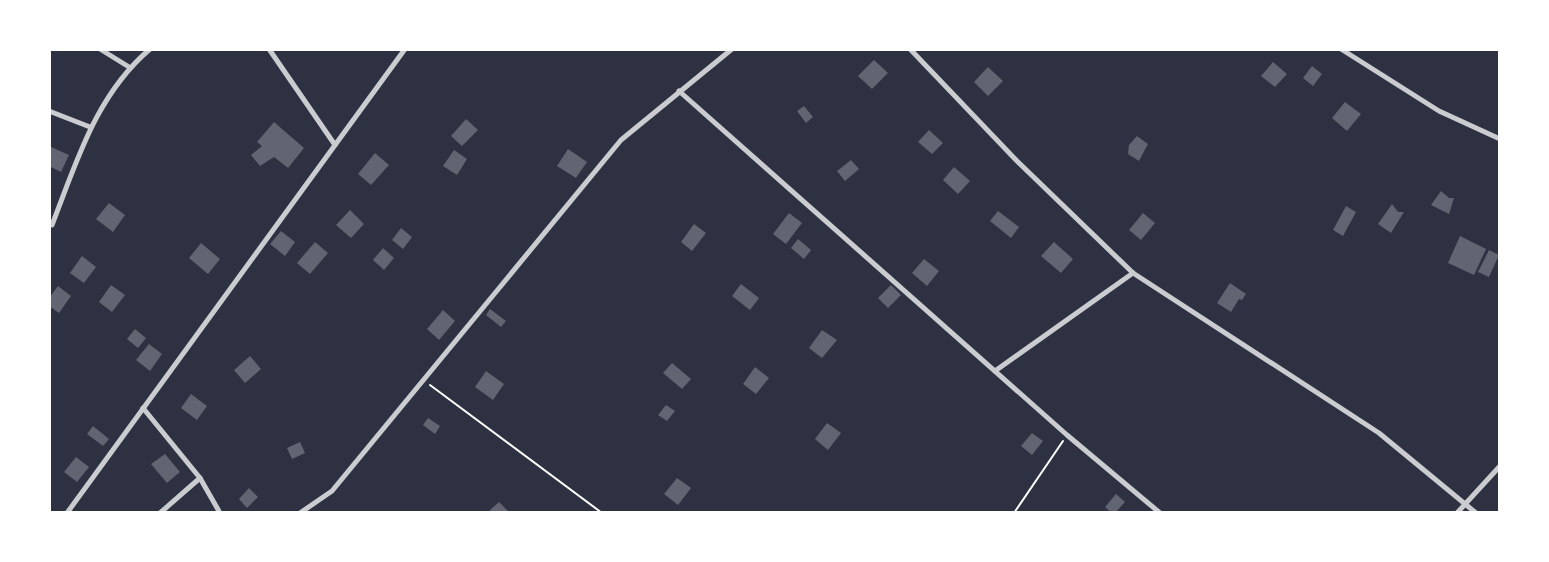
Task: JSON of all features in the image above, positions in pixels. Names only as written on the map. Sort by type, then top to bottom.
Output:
[{"type":"street","points":[[100,49],[129,66]]},
{"type":"street","points":[[52,225],[90,127],[129,66],[150,49]]},
{"type":"street","points":[[270,49],[335,145]]},
{"type":"street","points":[[67,513],[405,49]]},
{"type":"street","points":[[300,513],[332,491],[621,140],[732,49]]},
{"type":"street","points":[[910,49],[1017,161],[1133,273],[1379,433],[1476,513]]},
{"type":"street","points":[[1341,49],[1439,111],[1500,139]]},
{"type":"street","points":[[679,91],[1067,435],[1160,513]]},
{"type":"street","points":[[49,111],[90,127]]},
{"type":"street","points":[[995,371],[1133,273]]},
{"type":"street","points":[[143,408],[200,478],[220,513]]},
{"type":"street","points":[[1457,513],[1500,466]]},
{"type":"street","points":[[160,513],[200,478]]},
{"type":"path","points":[[423,380],[602,513]]},
{"type":"path","points":[[1014,513],[1067,435]]},
{"type":"building","points":[[874,60],[888,73],[872,89],[858,76]]},
{"type":"building","points":[[1273,62],[1287,74],[1275,87],[1261,76]]},
{"type":"building","points":[[1312,66],[1322,74],[1313,86],[1303,78]]},
{"type":"building","points":[[988,67],[1003,81],[988,96],[974,82]]},
{"type":"building","points":[[1345,102],[1361,114],[1347,131],[1332,118]]},
{"type":"building","points":[[804,106],[813,117],[806,123],[797,111]]},
{"type":"building","points":[[466,119],[478,130],[462,146],[451,136]]},
{"type":"building","points":[[274,122],[304,148],[288,168],[274,157],[260,166],[251,155],[262,146],[257,142]]},
{"type":"building","points":[[929,130],[943,143],[932,154],[918,142]]},
{"type":"building","points":[[1137,136],[1148,144],[1139,161],[1128,154],[1129,145]]},
{"type":"building","points":[[51,147],[69,155],[61,172],[49,166]]},
{"type":"building","points":[[568,149],[587,162],[576,178],[557,166]]},
{"type":"building","points":[[454,150],[467,159],[457,175],[443,166]]},
{"type":"building","points":[[375,153],[389,165],[371,185],[358,174]]},
{"type":"building","points":[[851,160],[859,169],[845,181],[837,171]]},
{"type":"building","points":[[954,167],[970,181],[958,194],[943,180]]},
{"type":"building","points":[[1441,191],[1449,198],[1454,198],[1449,214],[1431,205]]},
{"type":"building","points":[[109,203],[125,215],[113,232],[96,219]]},
{"type":"building","points":[[1392,204],[1398,212],[1404,212],[1391,233],[1378,224]]},
{"type":"building","points":[[1346,206],[1356,212],[1343,236],[1333,230]]},
{"type":"building","points":[[350,210],[364,224],[351,238],[336,225]]},
{"type":"building","points":[[998,211],[1019,227],[1011,238],[990,221]]},
{"type":"building","points":[[789,213],[802,223],[786,244],[773,234]]},
{"type":"building","points":[[1143,213],[1155,223],[1141,240],[1129,230]]},
{"type":"building","points":[[694,224],[706,233],[692,251],[681,242]]},
{"type":"building","points":[[401,228],[412,237],[403,249],[392,240]]},
{"type":"building","points":[[281,231],[295,242],[285,256],[270,244]]},
{"type":"building","points":[[1460,236],[1486,249],[1474,275],[1448,263]]},
{"type":"building","points":[[798,239],[811,250],[804,259],[791,248]]},
{"type":"building","points":[[315,242],[328,253],[310,274],[297,263]]},
{"type":"building","points":[[1054,242],[1073,259],[1061,273],[1041,256]]},
{"type":"building","points":[[201,243],[220,259],[208,274],[189,258]]},
{"type":"building","points":[[383,248],[394,258],[384,270],[373,260]]},
{"type":"building","points":[[1489,250],[1499,255],[1489,277],[1478,272]]},
{"type":"building","points":[[82,256],[96,267],[84,283],[70,273]]},
{"type":"building","points":[[924,259],[939,271],[927,286],[912,273]]},
{"type":"building","points":[[1230,283],[1246,294],[1242,300],[1239,299],[1231,312],[1217,303]]},
{"type":"building","points":[[741,284],[759,298],[750,310],[732,296]]},
{"type":"building","points":[[111,285],[125,295],[112,312],[99,302]]},
{"type":"building","points":[[891,285],[901,295],[888,308],[878,298]]},
{"type":"building","points":[[58,286],[71,296],[59,313],[49,306],[49,298]]},
{"type":"building","points":[[490,309],[506,321],[501,327],[486,315]]},
{"type":"building","points":[[443,310],[455,321],[439,340],[427,329]]},
{"type":"building","points":[[135,329],[146,338],[138,348],[127,339]]},
{"type":"building","points":[[822,330],[837,340],[822,358],[809,348]]},
{"type":"building","points":[[149,344],[162,354],[150,371],[136,360]]},
{"type":"building","points":[[250,356],[261,369],[245,383],[234,370]]},
{"type":"building","points":[[672,363],[691,379],[682,389],[663,373]]},
{"type":"building","points":[[755,367],[769,378],[756,394],[743,384]]},
{"type":"building","points":[[486,371],[504,384],[493,400],[475,387]]},
{"type":"building","points":[[191,394],[207,406],[197,420],[181,408]]},
{"type":"building","points":[[666,405],[675,411],[667,421],[658,415]]},
{"type":"building","points":[[428,418],[440,426],[435,434],[423,425]]},
{"type":"building","points":[[827,423],[841,433],[828,450],[815,439]]},
{"type":"building","points":[[93,426],[109,439],[103,446],[87,434]]},
{"type":"building","points":[[1032,433],[1043,441],[1032,455],[1021,446]]},
{"type":"building","points":[[300,442],[305,453],[292,459],[287,448]]},
{"type":"building","points":[[165,454],[180,472],[167,483],[151,464]]},
{"type":"building","points":[[76,457],[89,467],[77,482],[64,472]]},
{"type":"building","points":[[677,478],[691,488],[678,505],[664,494]]},
{"type":"building","points":[[249,488],[258,497],[247,508],[239,499]]},
{"type":"building","points":[[1116,494],[1125,502],[1112,513],[1105,507]]},
{"type":"building","points":[[499,502],[510,513],[492,513],[490,510]]}]
